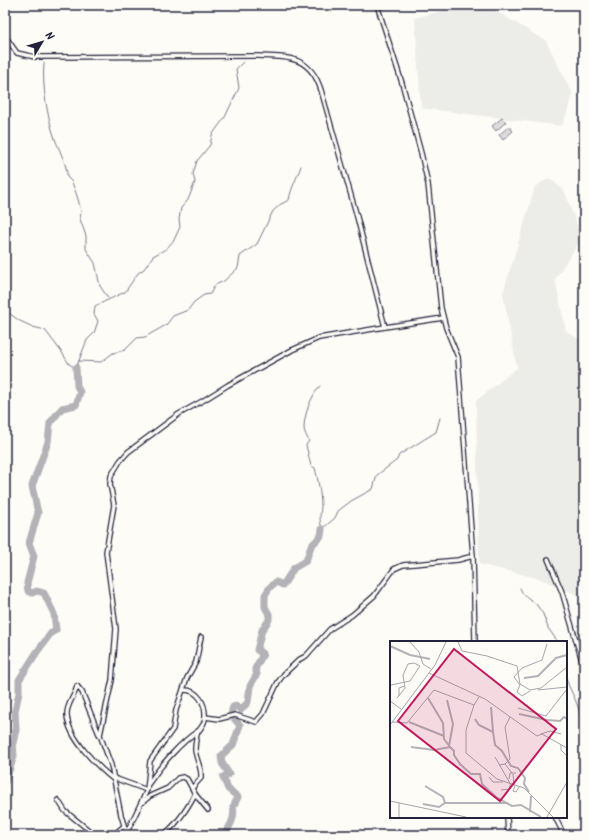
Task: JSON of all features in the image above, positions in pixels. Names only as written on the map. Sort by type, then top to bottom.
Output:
[{"type":"street","points":[[377,5],[402,83],[428,184],[435,263],[443,318],[458,357],[473,556],[475,641]]},
{"type":"street","points":[[5,36],[17,53],[35,57],[257,56],[288,57],[305,64],[313,73],[321,90],[358,221],[385,327]]},
{"type":"street","points":[[100,735],[112,680],[116,629],[106,548],[114,505],[111,480],[120,461],[128,452],[179,414],[292,350],[332,335],[443,318]]},
{"type":"street","points":[[205,717],[219,719],[235,715],[256,722],[263,714],[278,682],[284,674],[300,659],[306,656],[330,629],[352,615],[378,592],[394,569],[403,565],[458,560],[473,556]]},
{"type":"street","points":[[548,559],[562,592],[584,668]]},
{"type":"street","points":[[127,834],[147,790],[150,760],[171,734],[183,690],[196,662],[201,637]]},
{"type":"street","points":[[127,834],[124,826],[114,779],[109,759],[82,692],[77,686],[76,693],[70,703],[67,714],[70,729],[96,763],[114,779],[147,790]]},
{"type":"street","points":[[148,784],[178,748],[202,727],[205,717],[202,704],[193,690],[183,690]]},
{"type":"street","points":[[192,788],[201,778],[200,764],[195,750],[198,731]]},
{"type":"street","points":[[142,803],[150,796],[168,788],[178,778],[187,779],[195,794],[208,810]]},
{"type":"street","points":[[162,835],[180,819],[182,813],[195,794]]},
{"type":"street","points":[[58,800],[65,811],[95,835]]},
{"type":"street","points":[[507,818],[508,835]]},
{"type":"street","points":[[556,818],[564,835]]},
{"type":"street","points":[[113,835],[124,826]]},
{"type":"shaded area","points":[[463,5],[486,5],[546,41],[573,95],[562,126],[421,108],[415,18]]},
{"type":"shaded area","points":[[502,118],[506,122],[496,131],[492,126]]},
{"type":"shaded area","points":[[509,126],[513,131],[503,140],[499,135]]},
{"type":"shaded area","points":[[549,178],[564,190],[582,238],[555,279],[566,331],[584,342],[584,598],[541,579],[479,564],[476,401],[517,368],[503,293],[535,187]]},
{"type":"waterway","points":[[5,307],[10,314],[20,321],[33,327],[45,330],[69,364],[76,368],[87,340],[94,333],[98,321],[94,314],[95,306],[125,292],[138,273],[144,269],[153,256],[166,249],[174,240],[180,227],[179,219],[181,208],[188,200],[195,182],[193,174],[197,161],[210,145],[212,135],[225,117],[239,88],[236,69],[244,61]]},
{"type":"waterway","points":[[44,63],[44,92],[52,130],[65,163],[67,177],[72,182],[78,199],[81,211],[80,219],[86,236],[86,249],[95,263],[100,286],[108,298]]},
{"type":"waterway","points":[[79,361],[101,362],[113,353],[125,350],[137,338],[145,337],[166,325],[173,316],[188,310],[194,302],[204,295],[210,294],[215,285],[224,281],[238,268],[240,256],[257,244],[273,211],[281,204],[289,200],[301,166]]},
{"type":"waterway","points":[[5,783],[14,756],[13,743],[16,730],[15,711],[19,693],[19,680],[51,633],[56,630],[54,614],[44,593],[37,591],[32,593],[28,591],[27,583],[34,556],[29,543],[38,513],[32,486],[48,442],[50,423],[62,408],[76,405],[80,392],[77,386],[76,368]]},
{"type":"waterway","points":[[320,386],[309,406],[305,417],[304,428],[309,441],[306,445],[311,466],[315,468],[319,487],[321,502],[320,520],[322,529],[335,518],[338,511],[351,501],[373,489],[377,475],[397,460],[399,455],[436,432],[440,418]]},
{"type":"waterway","points":[[224,835],[232,822],[234,814],[233,807],[238,797],[228,789],[223,777],[229,774],[222,763],[221,756],[233,745],[240,725],[232,715],[233,707],[237,706],[241,710],[248,702],[250,686],[257,674],[255,669],[263,654],[257,650],[262,630],[269,620],[269,614],[265,607],[265,595],[270,587],[276,582],[283,585],[294,568],[306,561],[311,546],[321,536],[322,529]]},
{"type":"waterway","points":[[520,588],[523,594],[536,604],[543,614],[548,628],[557,641]]},
{"type":"waterway","points":[[567,681],[577,703],[581,724],[584,729]]},
{"type":"waterway","points":[[5,831],[7,835]]}]
